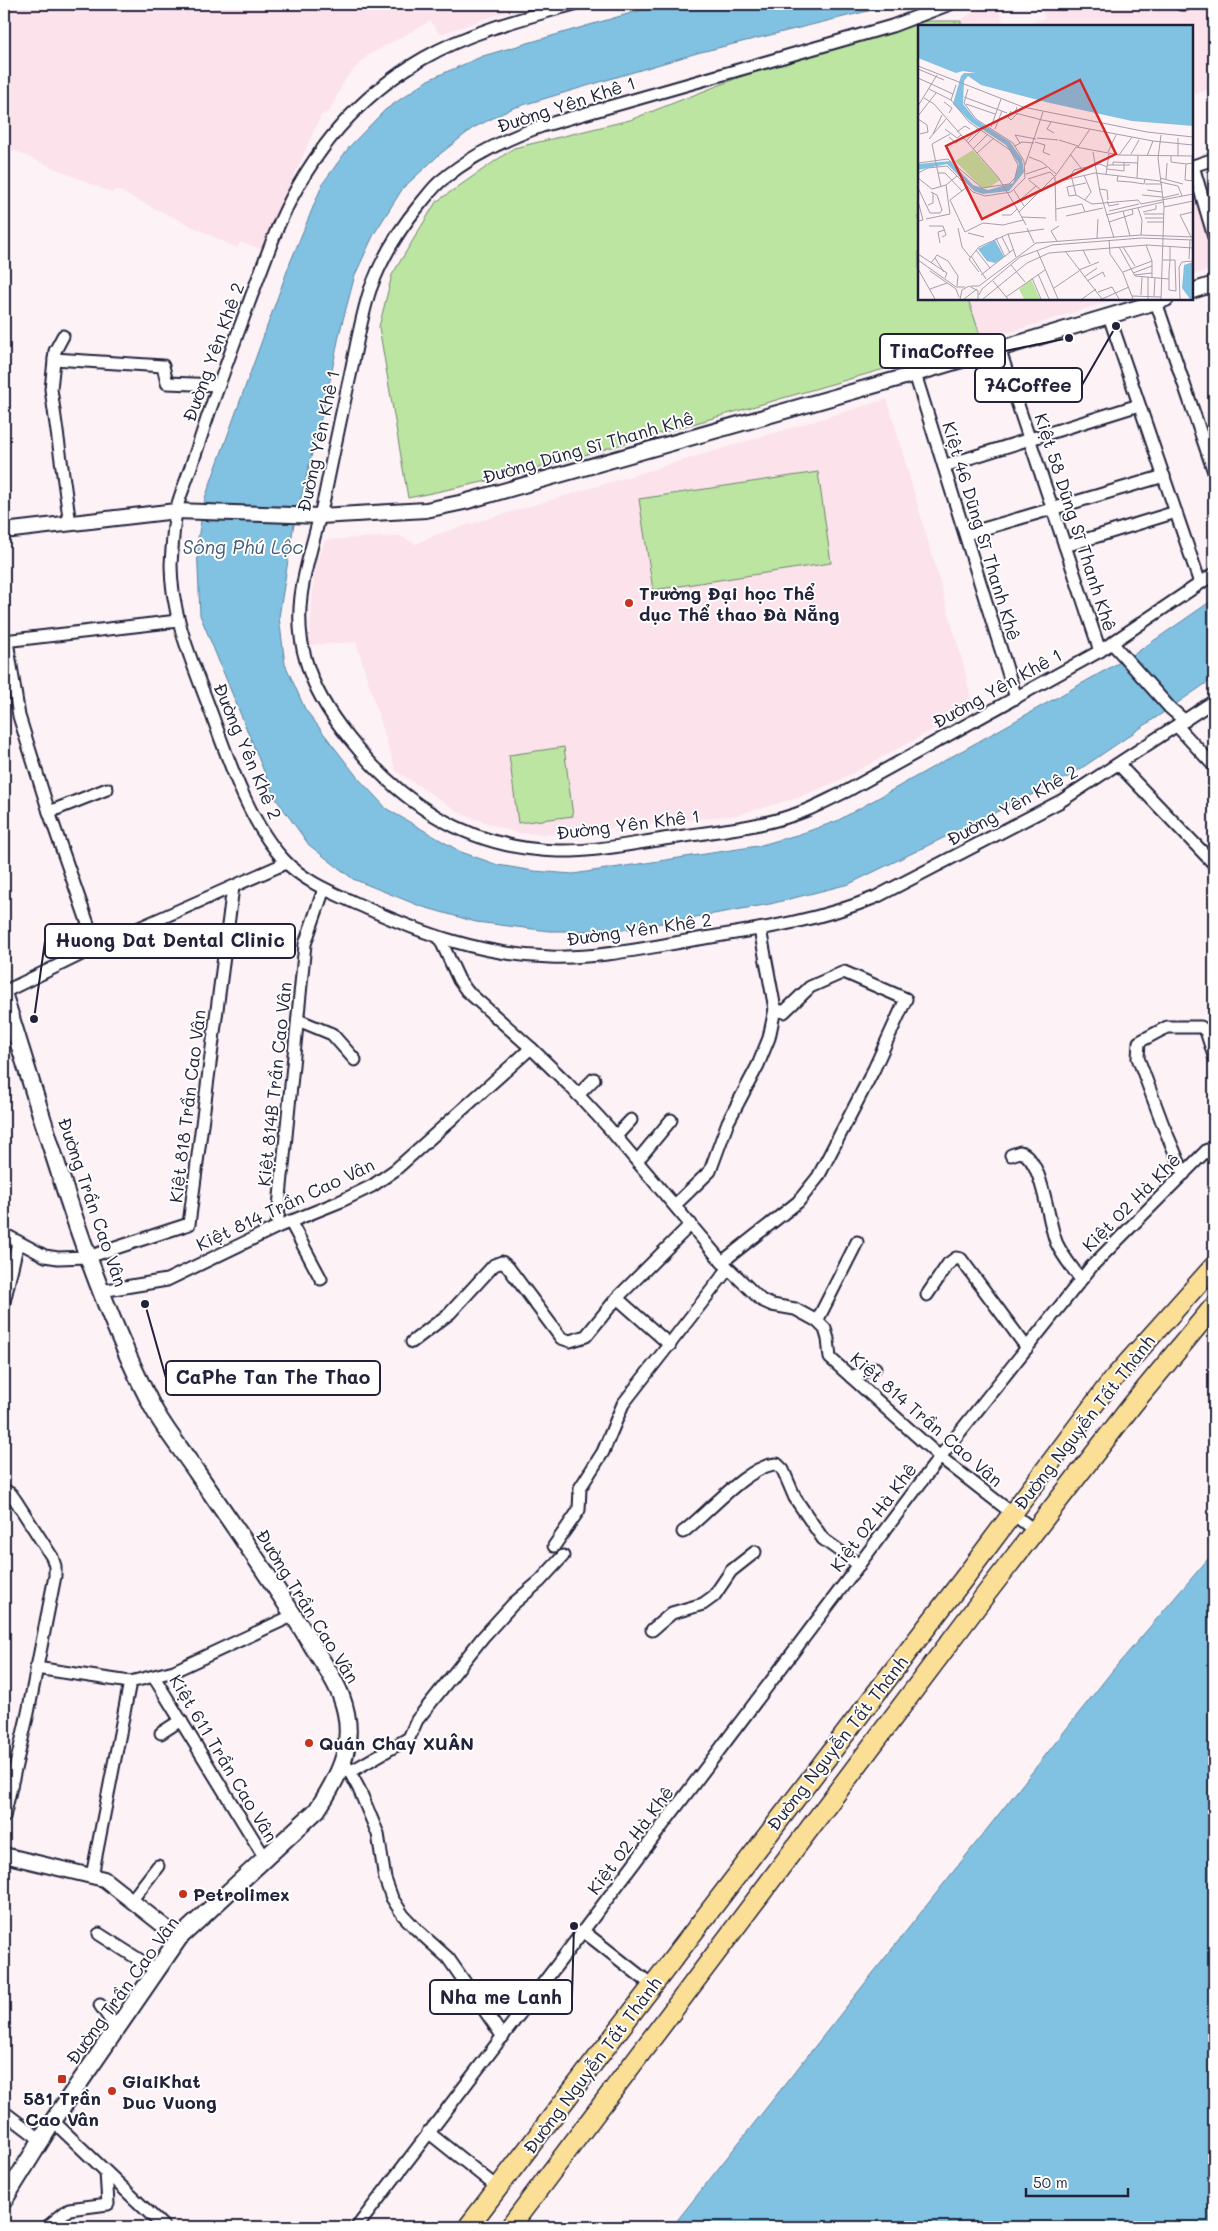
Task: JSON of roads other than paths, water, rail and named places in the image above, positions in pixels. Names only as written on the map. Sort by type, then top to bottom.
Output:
[{"type":"main road","name":"Đường Trần Cao Vân","points":[[4,996],[88,1257],[151,1404],[294,1615],[341,1696],[347,1720],[348,1734],[347,1767],[317,1810],[180,1938],[53,2121],[4,2200]]},
{"type":"main road","name":"Đường Nguyễn Tất Thành","points":[[468,2227],[1113,1379],[1214,1266]]},
{"type":"main road","name":"Đường Nguyễn Tất Thành","points":[[510,2227],[986,1594],[1133,1404],[1214,1306]]},
{"type":"main road","points":[[762,1842],[787,1860]]},
{"type":"main road","points":[[552,2118],[577,2138]]},
{"type":"street","points":[[530,4],[533,16]]},
{"type":"street","name":"Đường Yên Khê 2","points":[[574,4],[465,39],[425,57],[365,100],[327,142],[288,205],[264,260],[176,511],[171,566],[178,621],[222,742],[245,797],[264,833],[286,864],[324,888],[401,924],[440,939],[504,954],[564,957],[595,955],[760,929],[820,917],[876,897],[1052,805],[1118,765],[1214,701]]},
{"type":"street","name":"Đường Yên Khê 1","points":[[950,4],[892,26],[542,126],[512,137],[479,153],[440,181],[411,216],[390,250],[371,289],[357,343],[320,516],[305,564],[299,620],[305,660],[312,676],[335,720],[362,754],[384,778],[422,810],[446,824],[497,843],[559,851],[599,849],[744,827],[805,811],[847,791],[1100,651],[1115,647],[1214,574]]},
{"type":"street","points":[[1214,159],[1193,166],[1214,238]]},
{"type":"street","points":[[1193,291],[1214,284]]},
{"type":"street","points":[[1161,300],[1214,472]]},
{"type":"street","name":"Đường Dũng Sĩ Thanh Khê","points":[[4,531],[176,511],[320,516],[426,510],[464,502],[915,374],[1161,300]]},
{"type":"street","points":[[1109,316],[1200,583]]},
{"type":"street","points":[[63,336],[55,351],[51,389],[70,524]]},
{"type":"street","name":"Kiệt 58 Dũng Sĩ Thanh Khê","points":[[999,348],[1031,439],[1100,651]]},
{"type":"street","points":[[54,359],[163,366],[167,383],[219,385]]},
{"type":"street","name":"Kiệt 46 Dũng Sĩ Thanh Khê","points":[[915,374],[1016,698]]},
{"type":"street","points":[[944,466],[1139,405]]},
{"type":"street","points":[[966,534],[1164,476]]},
{"type":"street","points":[[1066,546],[1176,512]]},
{"type":"street","points":[[96,947],[49,812],[19,716],[5,641],[178,621]]},
{"type":"street","points":[[1115,647],[1170,708],[1214,766]]},
{"type":"street","points":[[1118,765],[1214,864]]},
{"type":"street","points":[[49,812],[107,789]]},
{"type":"street","points":[[4,992],[96,947],[286,864]]},
{"type":"street","name":"Kiệt 818 Trần Cao Vân","points":[[88,1257],[189,1224],[233,887]]},
{"type":"street","name":"Kiệt 814B Trần Cao Vân","points":[[277,1227],[305,944],[324,888]]},
{"type":"street","points":[[675,1205],[710,1171],[728,1122],[765,1047],[775,1009],[760,929]]},
{"type":"street","points":[[440,939],[459,980],[467,991],[531,1048],[578,1095],[616,1136],[725,1266],[760,1300],[772,1305],[795,1309],[817,1321],[857,1242]]},
{"type":"street","points":[[554,1546],[578,1510],[580,1488],[603,1452],[623,1404],[670,1345],[725,1266],[798,1202],[818,1176],[874,1069],[906,999],[844,972],[810,988],[784,1012],[775,1009]]},
{"type":"street","points":[[298,1020],[332,1034],[355,1060]]},
{"type":"street","points":[[1184,1174],[1156,1108],[1138,1058],[1137,1049],[1139,1042],[1167,1027],[1201,1027],[1206,1031],[1214,1056]]},
{"type":"street","name":"Kiệt 814 Trần Cao Vân","points":[[101,1291],[167,1280],[277,1227],[356,1194],[395,1170],[531,1048]]},
{"type":"street","points":[[578,1095],[594,1079]]},
{"type":"street","points":[[616,1136],[632,1120]]},
{"type":"street","points":[[637,1161],[671,1120]]},
{"type":"street","name":"Kiệt 02 Hà Khê","points":[[356,2227],[583,1931],[940,1457],[1092,1266],[1207,1150],[1214,1157]]},
{"type":"street","points":[[1011,1155],[1020,1152],[1028,1157],[1046,1198],[1057,1245],[1081,1280]]},
{"type":"street","points":[[290,1222],[321,1279]]},
{"type":"street","points":[[412,1342],[450,1313],[494,1265],[502,1262],[508,1267],[561,1338],[570,1341],[586,1336],[617,1298],[691,1224]]},
{"type":"street","points":[[4,1234],[45,1256],[58,1258],[88,1257]]},
{"type":"street","points":[[4,1302],[18,1242]]},
{"type":"street","points":[[926,1296],[948,1264],[956,1258],[961,1259],[1027,1348]]},
{"type":"street","points":[[617,1298],[670,1345]]},
{"type":"street","name":"Kiệt 814 Trần Cao Vân","points":[[817,1321],[825,1329],[830,1358],[940,1457],[1034,1532]]},
{"type":"street","points":[[851,1377],[875,1368]]},
{"type":"street","points":[[683,1532],[724,1495],[749,1476],[770,1464],[777,1464],[783,1470],[795,1498],[823,1539],[859,1565]]},
{"type":"street","points":[[4,1490],[11,1494],[16,1501],[52,1557],[55,1566],[55,1576],[4,1816]]},
{"type":"street","points":[[652,1630],[672,1613],[703,1604],[714,1596],[731,1571],[754,1552]]},
{"type":"street","points":[[503,2036],[476,2001],[448,1958],[403,1915],[392,1898],[385,1879],[378,1834],[359,1789],[347,1767],[408,1738],[417,1720],[483,1637],[513,1604],[540,1581],[563,1556]]},
{"type":"street","points":[[36,1668],[130,1682],[174,1671],[294,1615]]},
{"type":"street","name":"Kiệt 611 Trần Cao Vân","points":[[154,1677],[265,1858]]},
{"type":"street","points":[[92,1876],[130,1682]]},
{"type":"street","points":[[162,1733],[181,1720]]},
{"type":"street","points":[[4,1855],[104,1878],[180,1938]]},
{"type":"street","points":[[131,1901],[158,1866]]},
{"type":"street","points":[[583,1931],[653,1986]]},
{"type":"street","points":[[100,1934],[156,1972]]},
{"type":"street","points":[[100,2005],[117,2029]]},
{"type":"street","points":[[4,2112],[41,2140]]},
{"type":"street","points":[[53,2121],[164,2227]]},
{"type":"street","points":[[428,2132],[498,2188]]},
{"type":"street","points":[[47,2227],[69,2209],[108,2204],[106,2172]]},
{"type":"water","name":"Sông Phú Lộc","points":[[662,4],[889,4],[868,11],[697,53],[513,108],[473,128],[440,154],[403,188],[374,234],[355,275],[293,529],[279,617],[285,664],[305,709],[358,778],[387,809],[461,852],[498,865],[534,871],[573,874],[758,846],[837,821],[1136,653],[1214,599],[1214,678],[1070,776],[849,884],[770,904],[617,931],[549,931],[476,922],[420,906],[353,879],[309,845],[274,796],[200,615],[197,544],[205,498],[290,263],[323,183],[350,146],[385,110],[428,80],[483,56]]},
{"type":"water","points":[[1214,1552],[1214,2227],[672,2227],[1113,1670]]},
{"type":"place","name":"74Coffee","points":[[1116,326]]},
{"type":"place","name":"TinaCoffee","points":[[1069,338]]},
{"type":"place","name":"Trường Đại học Thể dục Thể thao Đà Nẵng","points":[[629,603]]},
{"type":"place","name":"Huong Dat Dental Clinic","points":[[34,1019]]},
{"type":"place","name":"CaPhe Tan The Thao","points":[[145,1304]]},
{"type":"place","name":"Quán Chay XUÂN","points":[[309,1743]]},
{"type":"place","name":"Petrolimex","points":[[183,1894]]},
{"type":"place","name":"Nha me Lanh","points":[[574,1926]]},
{"type":"place","name":"581 Trần Cao Vân","points":[[62,2079]]},
{"type":"place","name":"GiaiKhat Duc Vuong","points":[[112,2091]]}]
